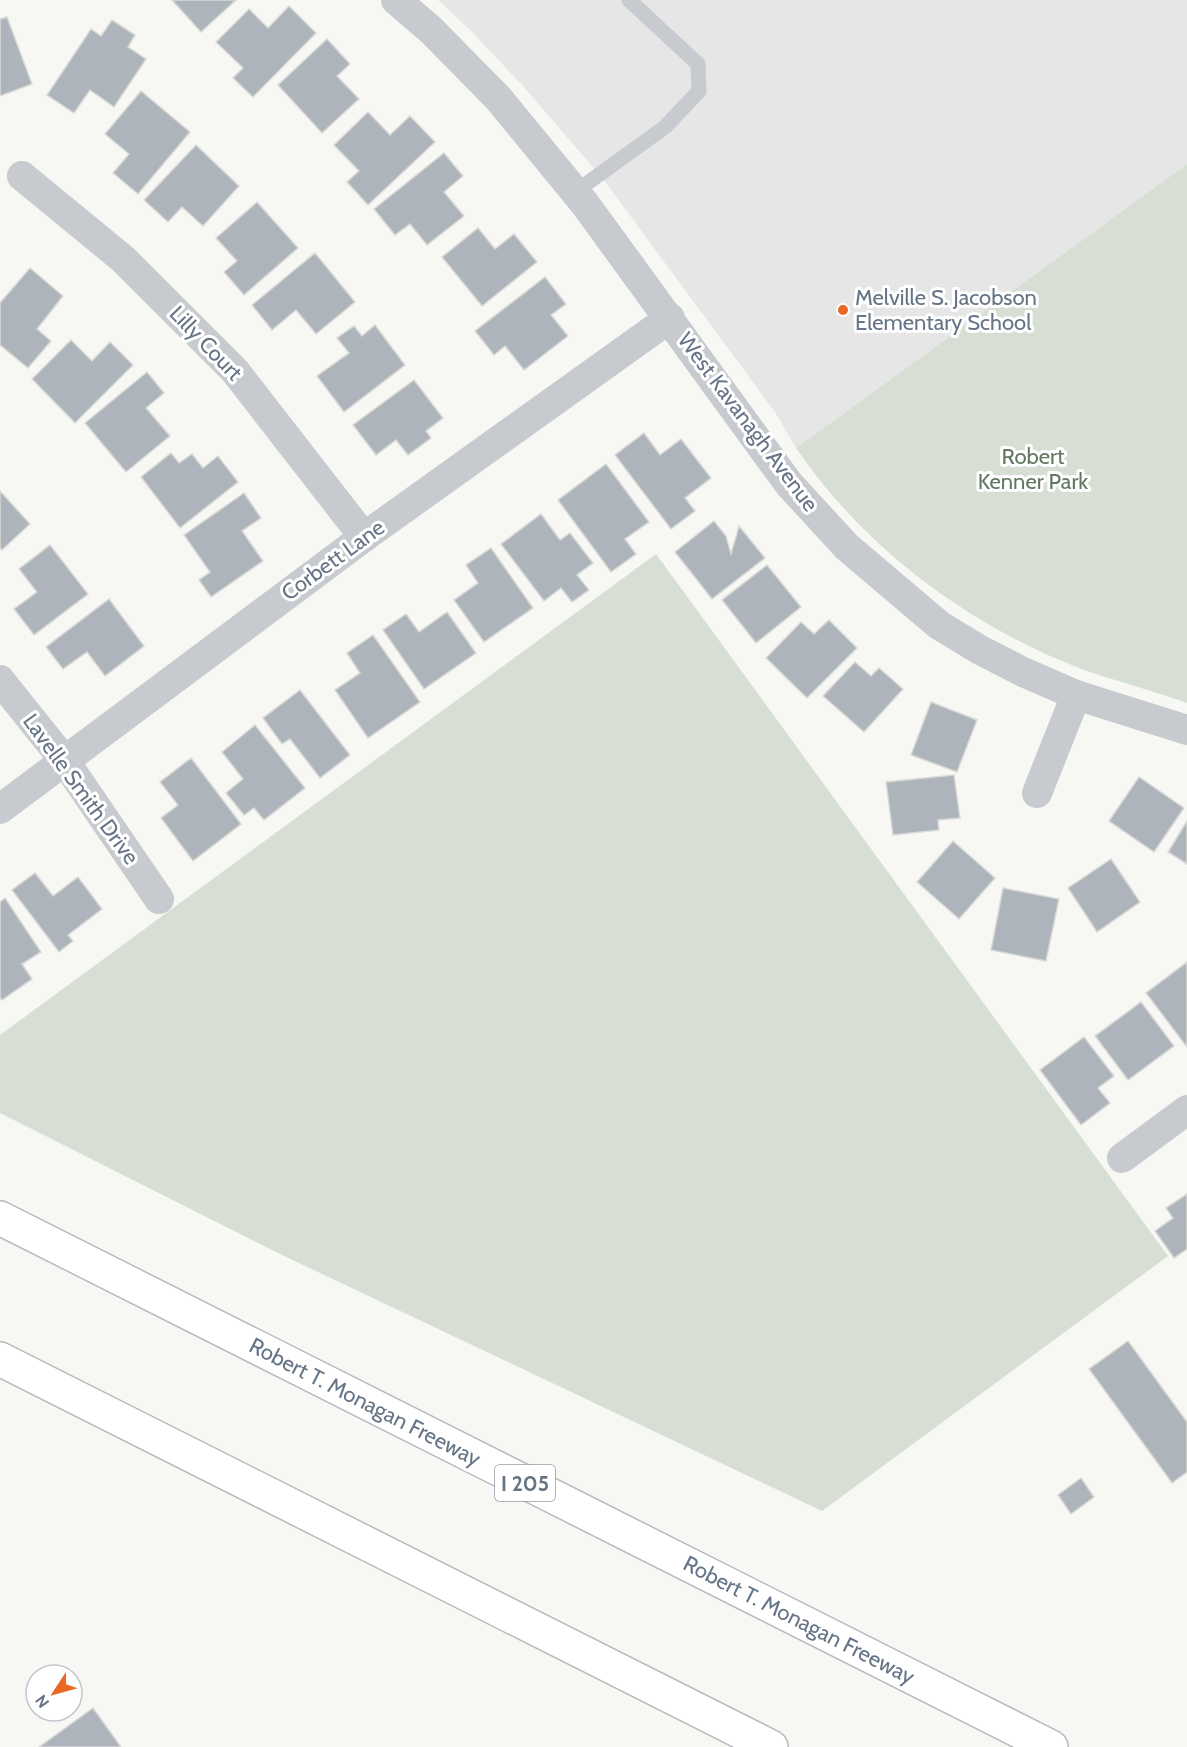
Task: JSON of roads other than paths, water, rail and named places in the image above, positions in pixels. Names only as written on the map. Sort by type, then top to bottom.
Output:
[{"type":"highway","name":"Robert T. Monagan Freeway","points":[[0,1218],[1051,1747]]},
{"type":"highway","points":[[0,1359],[771,1747]]},
{"type":"street","name":"West Kavanagh Avenue","points":[[396,0],[430,30],[498,98],[575,192],[670,318],[789,484],[847,547],[939,625],[988,655],[1076,695],[1187,730]]},
{"type":"street","name":"Lilly Court","points":[[22,176],[123,260],[236,370],[364,537]]},
{"type":"street","name":"Corbett Lane","points":[[0,809],[364,537],[670,318]]},
{"type":"street","name":"Lavelle Smith Drive","points":[[0,680],[64,760],[159,899]]},
{"type":"street","points":[[1037,793],[1076,695]]},
{"type":"street","points":[[1122,1158],[1187,1110]]},
{"type":"lane","points":[[575,192],[665,127],[699,91],[698,64],[629,0]]},
{"type":"place","name":"Melville S. Jacobson Elementary School","points":[[843,310]]},
{"type":"park label","name":"Robert Kenner Park","points":[[1033,468]]}]
